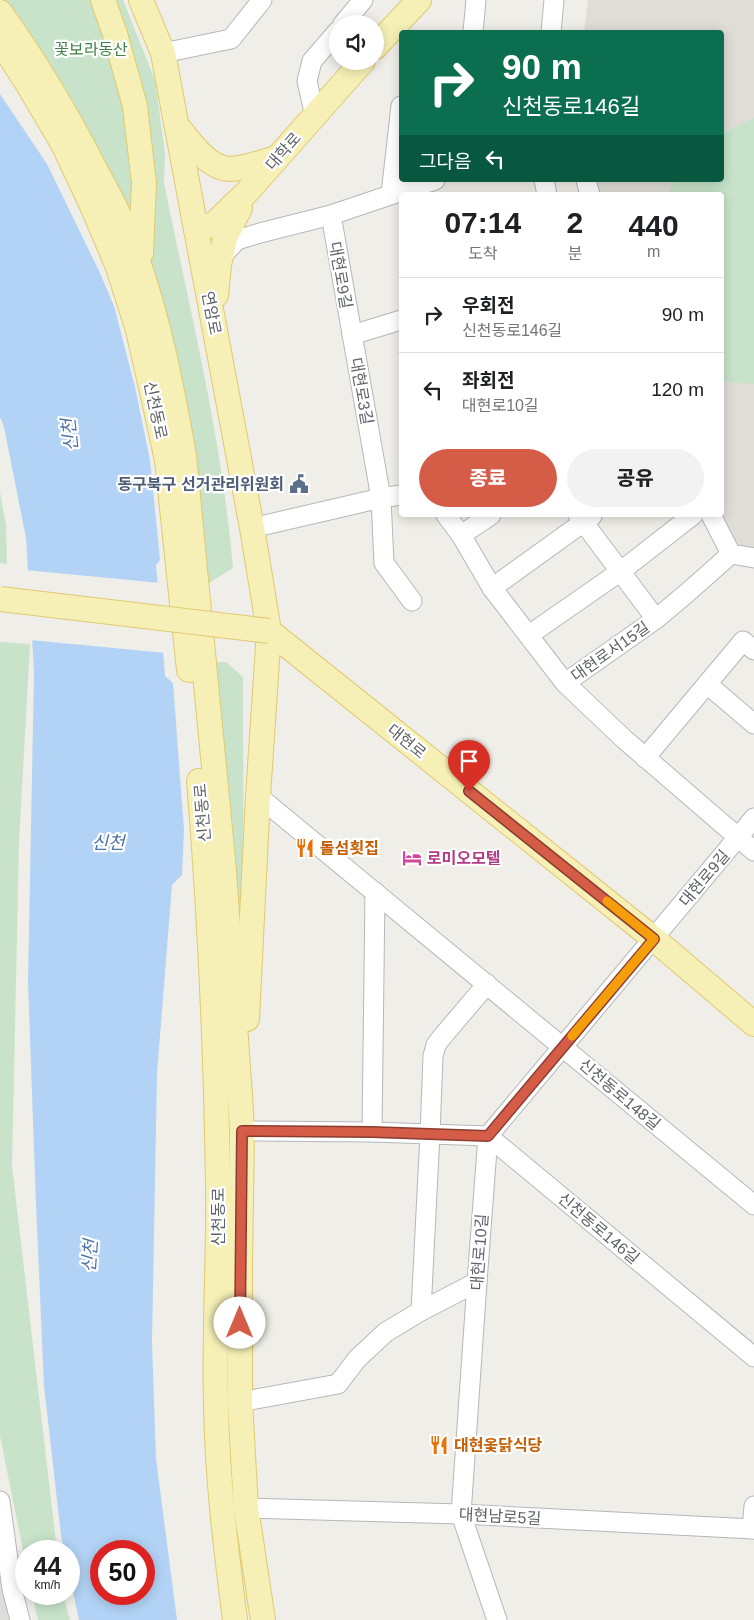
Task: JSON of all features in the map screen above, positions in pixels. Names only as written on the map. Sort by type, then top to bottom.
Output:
[{"type":"main road","points":[[103,0],[115,34],[135,106],[144,183],[141,253],[127,261]]},
{"type":"main road","name":"연암로","points":[[141,0],[163,53],[270,631],[258,796],[242,1131]]},
{"type":"main road","points":[[384,37],[419,0]]},
{"type":"main road","name":"신천동로","points":[[0,12],[16,34],[77,133],[113,203],[127,261],[138,330],[167,460],[197,757],[214,1006],[218,1186],[216,1405],[226,1552],[235,1620]]},
{"type":"main road","name":"신천동로","points":[[0,41],[63,144],[94,208],[127,261],[162,344],[184,455],[224,870],[242,1131],[240,1402],[246,1508],[263,1620]]},
{"type":"main road","name":"대학로","points":[[196,230],[214,224],[244,201],[276,158],[355,70]]},
{"type":"main road","points":[[177,126],[205,158],[224,168],[246,167],[276,158]]},
{"type":"main road","points":[[213,317],[220,258],[225,238],[244,201]]},
{"type":"main road","points":[[0,599],[270,631]]},
{"type":"main road","name":"대현로","points":[[270,631],[654,939],[754,1024]]},
{"type":"street","points":[[163,53],[231,38],[262,0]]},
{"type":"street","points":[[350,15],[363,0]]},
{"type":"street","points":[[473,30],[476,0]]},
{"type":"street","points":[[551,30],[554,0]]},
{"type":"street","points":[[315,116],[307,81],[312,61],[329,41]]},
{"type":"street","points":[[391,194],[399,124]]},
{"type":"street","points":[[220,258],[237,240],[330,215],[429,182]]},
{"type":"street","points":[[244,201],[243,221],[250,228],[260,233]]},
{"type":"street","name":"대현로9길","points":[[330,215],[352,335]]},
{"type":"street","name":"대현로3길","points":[[399,321],[352,335],[381,498],[384,563],[412,602]]},
{"type":"street","points":[[252,528],[399,495]]},
{"type":"street","name":"대현로서15길","points":[[448,517],[461,535],[492,588],[566,683],[645,758],[754,851]]},
{"type":"street","points":[[461,535],[488,517]]},
{"type":"street","name":"대현로서15길","points":[[492,588],[584,517],[620,571],[656,619],[566,683]]},
{"type":"street","points":[[529,635],[620,571],[690,517]]},
{"type":"street","points":[[712,517],[731,554]]},
{"type":"street","points":[[731,554],[754,558]]},
{"type":"street","points":[[656,619],[731,554]]},
{"type":"street","points":[[645,758],[743,641],[754,650]]},
{"type":"street","points":[[707,684],[754,724]]},
{"type":"street","name":"신천동로148길","points":[[258,796],[754,1205]]},
{"type":"street","name":"대현로9길","points":[[654,939],[754,818]]},
{"type":"street","points":[[372,1132],[375,892]]},
{"type":"street","points":[[242,1131],[372,1132],[488,1136],[654,939]]},
{"type":"street","points":[[421,1311],[433,1056],[436,1045],[487,984]]},
{"type":"street","name":"대현로10길","points":[[488,1136],[461,1514],[497,1620]]},
{"type":"street","name":"신천동로146길","points":[[488,1136],[754,1357]]},
{"type":"street","points":[[240,1402],[338,1384],[357,1359],[386,1332],[421,1311],[477,1282]]},
{"type":"street","points":[[0,1501],[12,1588],[20,1620]]},
{"type":"street","points":[[753,1529],[754,1506]]},
{"type":"street","name":"대현남로5길","points":[[246,1508],[461,1514],[753,1529]]},
{"type":"shaded area","points":[[588,0],[754,0],[754,555],[732,551],[722,517],[724,517],[724,192],[595,192],[593,182],[724,182],[724,30],[584,30]]},
{"type":"shaded area","points":[[10,1578],[20,1620],[0,1620],[0,1579]]},
{"type":"green space","name":"꽃보라동산","points":[[0,0],[123,0],[155,80],[165,153],[164,183],[213,423],[228,519],[233,568],[207,584],[192,465]]},
{"type":"green space","points":[[754,118],[754,384],[724,381],[724,192],[668,192],[673,182],[724,182],[724,133]]},
{"type":"green space","points":[[0,492],[6,526],[7,564],[0,563]]},
{"type":"green space","points":[[0,642],[30,644],[19,842],[12,1166],[56,1540],[21,1540],[0,1436]]},
{"type":"green space","points":[[213,662],[226,662],[243,677],[244,1004]]},
{"type":"green space","points":[[35,1605],[66,1605],[70,1620],[38,1620]]},
{"type":"water","name":"신천","points":[[0,94],[47,164],[114,306],[135,387],[150,460],[160,560],[156,565],[165,676],[173,683],[184,830],[182,875],[172,885],[157,1073],[152,1342],[156,1459],[177,1620],[79,1620],[76,1605],[80,1605],[80,1540],[62,1540],[61,1535],[44,1386],[28,982],[34,672],[26,538],[4,427],[0,417]]},
{"type":"pier","points":[[26,570],[160,583],[166,653],[30,640]]},
{"type":"slow traffic","points":[[572,1036],[654,939],[607,901]]},
{"type":"place","name":"동구북구 선거관리위원회","points":[[299,484]]},
{"type":"place","name":"돌섬횟집","points":[[305,848]]},
{"type":"place","name":"로미오모텔","points":[[412,858]]},
{"type":"place","name":"대현옻닭식당","points":[[439,1445]]},
{"type":"route","points":[[240,1323],[242,1131],[372,1132],[488,1136],[654,939],[469,791]]}]
